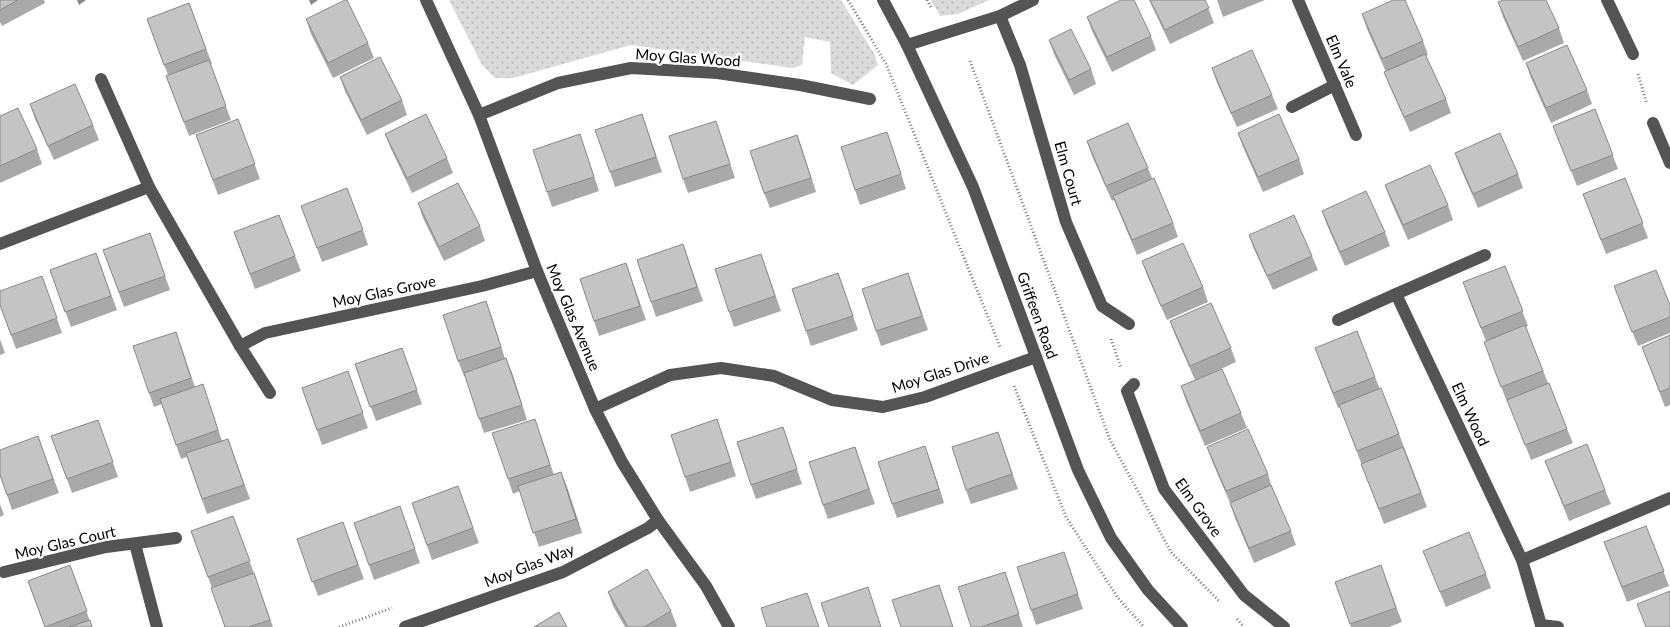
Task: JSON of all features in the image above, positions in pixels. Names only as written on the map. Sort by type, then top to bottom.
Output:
[{"type":"street","name":"Moy Glas Avenue","points":[[426,0],[479,115],[537,271],[595,409],[622,462],[658,520],[706,586],[729,627]]},
{"type":"street","name":"Griffeen Road","points":[[883,0],[907,46],[973,187],[1078,470],[1111,538],[1148,590],[1182,627]]},
{"type":"street","points":[[907,46],[1000,16],[1033,0]]},
{"type":"street","name":"Elm Vale","points":[[1298,0],[1356,134]]},
{"type":"street","points":[[1607,0],[1633,54]]},
{"type":"street","name":"Elm Court","points":[[1000,16],[1020,65],[1066,222],[1102,306]]},
{"type":"street","name":"Moy Glas Wood","points":[[479,115],[558,83],[631,68],[717,73],[800,85],[870,99]]},
{"type":"street","points":[[101,80],[149,188],[240,346],[270,393]]},
{"type":"street","points":[[1292,106],[1335,85]]},
{"type":"street","points":[[1653,123],[1670,163]]},
{"type":"street","points":[[0,244],[149,188]]},
{"type":"street","points":[[1338,320],[1485,255]]},
{"type":"street","name":"Moy Glas Grove","points":[[240,346],[265,333],[482,286],[537,271]]},
{"type":"street","name":"Elm Wood","points":[[1396,294],[1522,560],[1538,626],[1558,627]]},
{"type":"street","points":[[1102,306],[1129,324]]},
{"type":"street","name":"Moy Glas Drive","points":[[595,409],[670,376],[721,368],[774,376],[832,400],[883,407],[925,397],[1036,357]]},
{"type":"street","name":"Elm Grove","points":[[1131,387],[1164,489],[1244,595],[1284,627]]},
{"type":"street","points":[[1522,560],[1670,498]]},
{"type":"street","name":"Moy Glas Way","points":[[405,627],[563,572],[648,528],[658,520]]},
{"type":"street","name":"Moy Glas Court","points":[[4,572],[106,547],[176,538]]},
{"type":"street","name":"Moy Glas Court","points":[[135,544],[157,627]]},
{"type":"path","points":[[848,0],[886,64],[1066,517],[1118,598],[1144,627]]},
{"type":"path","points":[[927,0],[932,9]]},
{"type":"path","points":[[1633,54],[1653,123]]},
{"type":"path","points":[[970,60],[1110,440],[1171,552],[1224,607]]},
{"type":"path","points":[[1102,306],[1131,387]]},
{"type":"path","points":[[339,627],[394,608]]},
{"type":"path","points":[[1231,613],[1244,627]]},
{"type":"shaded area","points":[[449,0],[841,0],[875,55],[878,65],[853,85],[831,73],[830,42],[805,37],[802,65],[792,68],[631,45],[513,78],[495,78],[482,65]]},
{"type":"shaded area","points":[[931,0],[989,0],[958,14],[940,16]]},
{"type":"building","points":[[0,0],[18,0],[0,10]]},
{"type":"building","points":[[347,0],[368,43],[328,63],[306,19]]},
{"type":"building","points":[[1121,0],[1134,0],[1151,36],[1107,57],[1087,17]]},
{"type":"building","points":[[1150,0],[1205,0],[1209,8],[1165,30]]},
{"type":"building","points":[[1393,0],[1405,0],[1423,41],[1382,59],[1362,14]]},
{"type":"building","points":[[1503,0],[1546,0],[1559,28],[1518,47],[1498,2]]},
{"type":"building","points":[[189,3],[206,49],[164,65],[147,19]]},
{"type":"building","points":[[1071,29],[1091,69],[1069,80],[1049,40]]},
{"type":"building","points":[[1567,45],[1587,90],[1546,108],[1526,63]]},
{"type":"building","points":[[1252,50],[1272,95],[1231,113],[1212,68]]},
{"type":"building","points":[[1425,54],[1446,99],[1404,117],[1384,72]]},
{"type":"building","points":[[380,57],[402,100],[361,120],[340,77]]},
{"type":"building","points":[[209,60],[226,106],[184,122],[166,76]]},
{"type":"building","points":[[75,84],[93,125],[48,146],[30,104]]},
{"type":"building","points":[[18,108],[37,149],[0,166],[0,116]]},
{"type":"building","points":[[1595,109],[1613,155],[1571,171],[1553,126]]},
{"type":"building","points":[[426,114],[447,158],[407,178],[385,134]]},
{"type":"building","points":[[642,114],[656,157],[610,172],[595,130]]},
{"type":"building","points":[[1279,114],[1299,159],[1258,177],[1238,133]]},
{"type":"building","points":[[238,119],[255,164],[213,180],[196,135]]},
{"type":"building","points":[[716,121],[730,164],[683,179],[669,136]]},
{"type":"building","points":[[1128,123],[1148,168],[1106,186],[1087,141]]},
{"type":"building","points":[[887,132],[901,174],[855,190],[841,147]]},
{"type":"building","points":[[1500,133],[1518,174],[1473,194],[1455,153]]},
{"type":"building","points":[[580,134],[594,177],[547,192],[533,150]]},
{"type":"building","points":[[797,135],[811,178],[764,193],[750,151]]},
{"type":"building","points":[[1430,165],[1448,205],[1403,225],[1385,185]]},
{"type":"building","points":[[1154,178],[1173,223],[1132,240],[1113,196]]},
{"type":"building","points":[[1625,178],[1643,223],[1601,240],[1583,194]]},
{"type":"building","points":[[458,183],[480,226],[439,247],[418,203]]},
{"type":"building","points":[[347,188],[363,230],[317,248],[301,206]]},
{"type":"building","points":[[1366,191],[1385,232],[1340,252],[1322,211]]},
{"type":"building","points":[[279,215],[295,256],[250,274],[234,232]]},
{"type":"building","points":[[1294,215],[1312,256],[1267,276],[1249,235]]},
{"type":"building","points":[[150,233],[165,276],[119,292],[103,250]]},
{"type":"building","points":[[1183,243],[1203,287],[1161,306],[1142,261]]},
{"type":"building","points":[[683,244],[697,287],[651,302],[637,260]]},
{"type":"building","points":[[96,253],[111,296],[65,312],[50,270]]},
{"type":"building","points":[[761,254],[775,296],[729,312],[715,269]]},
{"type":"building","points":[[626,263],[640,306],[594,321],[580,279]]},
{"type":"building","points":[[1505,266],[1523,311],[1481,328],[1463,282]]},
{"type":"building","points":[[1656,270],[1670,305],[1670,317],[1632,332],[1614,286]]},
{"type":"building","points":[[838,273],[853,316],[806,331],[792,289]]},
{"type":"building","points":[[908,273],[922,316],[876,331],[862,289]]},
{"type":"building","points":[[42,276],[57,318],[11,335],[0,305],[0,291]]},
{"type":"building","points":[[486,301],[501,347],[458,361],[443,315]]},
{"type":"building","points":[[1211,303],[1231,348],[1190,366],[1170,321]]},
{"type":"building","points":[[1525,325],[1543,371],[1501,387],[1484,342]]},
{"type":"building","points":[[1357,331],[1375,377],[1333,393],[1315,348]]},
{"type":"building","points":[[176,332],[191,378],[149,393],[133,346]]},
{"type":"building","points":[[1670,335],[1670,388],[1660,392],[1642,347]]},
{"type":"building","points":[[402,348],[417,390],[370,407],[355,364]]},
{"type":"building","points":[[506,358],[522,405],[479,419],[464,373]]},
{"type":"building","points":[[1222,369],[1241,413],[1200,431],[1181,386]]},
{"type":"building","points":[[348,371],[363,413],[317,430],[302,388]]},
{"type":"building","points":[[1549,383],[1567,429],[1525,445],[1507,400]]},
{"type":"building","points":[[203,384],[218,430],[176,445],[160,399]]},
{"type":"building","points":[[1381,388],[1399,434],[1357,451],[1339,405]]},
{"type":"building","points":[[535,419],[550,465],[508,479],[492,433]]},
{"type":"building","points":[[717,419],[731,462],[685,477],[671,435]]},
{"type":"building","points":[[98,420],[113,462],[67,479],[51,436]]},
{"type":"building","points":[[783,427],[797,469],[751,485],[737,442]]},
{"type":"building","points":[[1248,429],[1268,474],[1226,491],[1207,447]]},
{"type":"building","points":[[998,432],[1012,474],[966,490],[952,447]]},
{"type":"building","points":[[38,436],[53,479],[7,495],[0,475],[0,450]]},
{"type":"building","points":[[228,439],[244,485],[202,499],[186,453]]},
{"type":"building","points":[[1587,444],[1605,490],[1564,506],[1545,461]]},
{"type":"building","points":[[925,446],[939,489],[892,504],[878,462]]},
{"type":"building","points":[[855,447],[869,489],[823,505],[809,462]]},
{"type":"building","points":[[1403,447],[1421,493],[1379,509],[1361,464]]},
{"type":"building","points":[[561,472],[576,519],[533,533],[518,486]]},
{"type":"building","points":[[1271,485],[1291,531],[1249,548],[1230,503]]},
{"type":"building","points":[[458,486],[473,528],[427,545],[412,503]]},
{"type":"building","points":[[400,506],[415,549],[369,565],[354,523]]},
{"type":"building","points":[[233,516],[250,561],[208,577],[191,531]]},
{"type":"building","points":[[343,522],[358,565],[312,582],[297,539]]},
{"type":"building","points":[[1646,526],[1664,571],[1622,587],[1604,542]]},
{"type":"building","points":[[1469,532],[1486,574],[1440,592],[1423,551]]},
{"type":"building","points":[[1064,552],[1078,594],[1031,610],[1017,567]]},
{"type":"building","points":[[70,565],[87,611],[45,627],[28,581]]},
{"type":"building","points":[[1381,565],[1396,608],[1350,624],[1335,582]]},
{"type":"building","points":[[647,569],[671,611],[644,627],[628,627],[608,592]]},
{"type":"building","points":[[1005,572],[1019,614],[981,627],[971,627],[958,587]]},
{"type":"building","points":[[254,573],[270,620],[248,627],[225,627],[211,588]]},
{"type":"building","points":[[939,585],[953,627],[901,627],[892,600]]},
{"type":"building","points":[[868,587],[881,627],[829,627],[821,603]]},
{"type":"building","points":[[1670,591],[1670,627],[1646,627],[1637,604]]},
{"type":"building","points":[[807,593],[819,627],[767,627],[761,608]]},
{"type":"building","points":[[559,612],[567,627],[534,627]]},
{"type":"building","points":[[90,620],[92,627],[69,627]]}]
